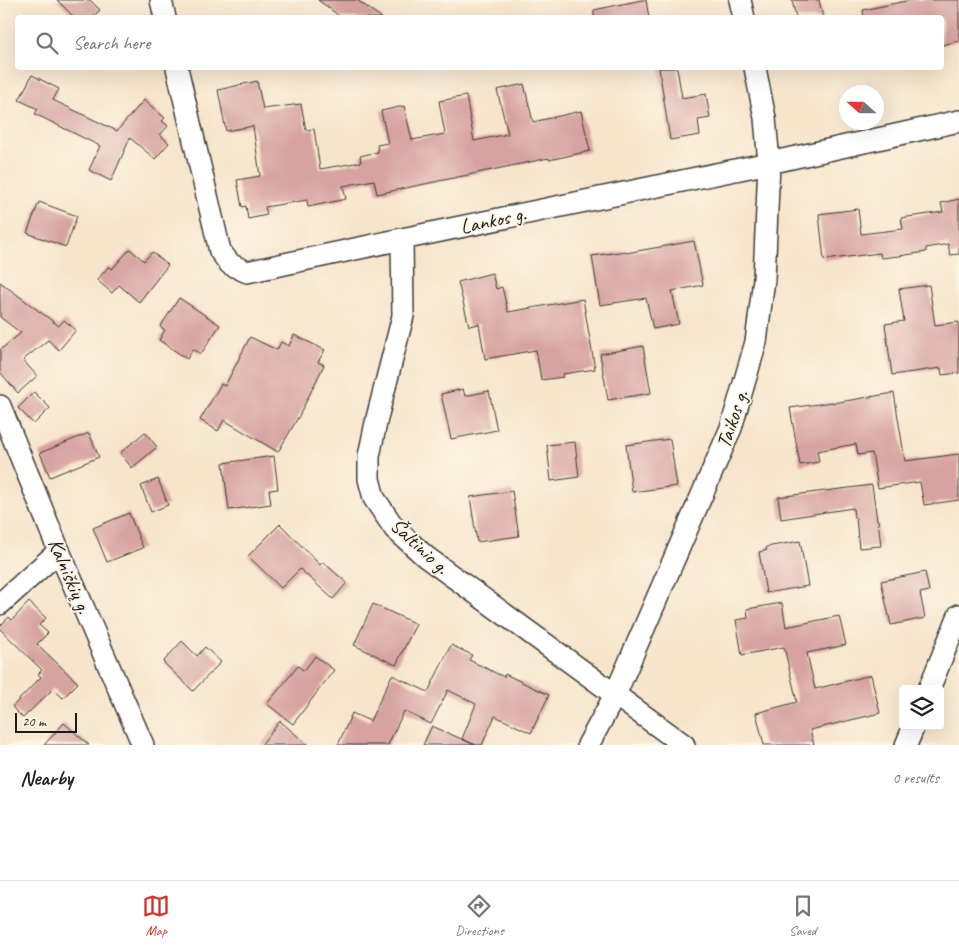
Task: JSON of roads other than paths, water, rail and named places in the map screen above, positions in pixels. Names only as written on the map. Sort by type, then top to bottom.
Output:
[{"type":"street","points":[[161,0],[164,15]]},
{"type":"street","points":[[740,0],[743,15]]},
{"type":"street","name":"Lankos g.","points":[[176,70],[220,251],[230,264],[246,272],[769,163],[959,121]]},
{"type":"street","name":"Taikos g.","points":[[588,745],[615,695],[732,428],[756,342],[764,279],[769,163],[765,118],[755,70]]},
{"type":"street","name":"Šaltinio g.","points":[[402,239],[403,316],[369,456],[369,479],[374,498],[395,528],[426,557],[684,745]]},
{"type":"street","name":"Kalniškių g.","points":[[0,406],[59,551],[143,745]]},
{"type":"street","points":[[0,604],[59,551]]},
{"type":"street","points":[[931,685],[959,615]]},
{"type":"street","points":[[906,745],[912,730]]}]
